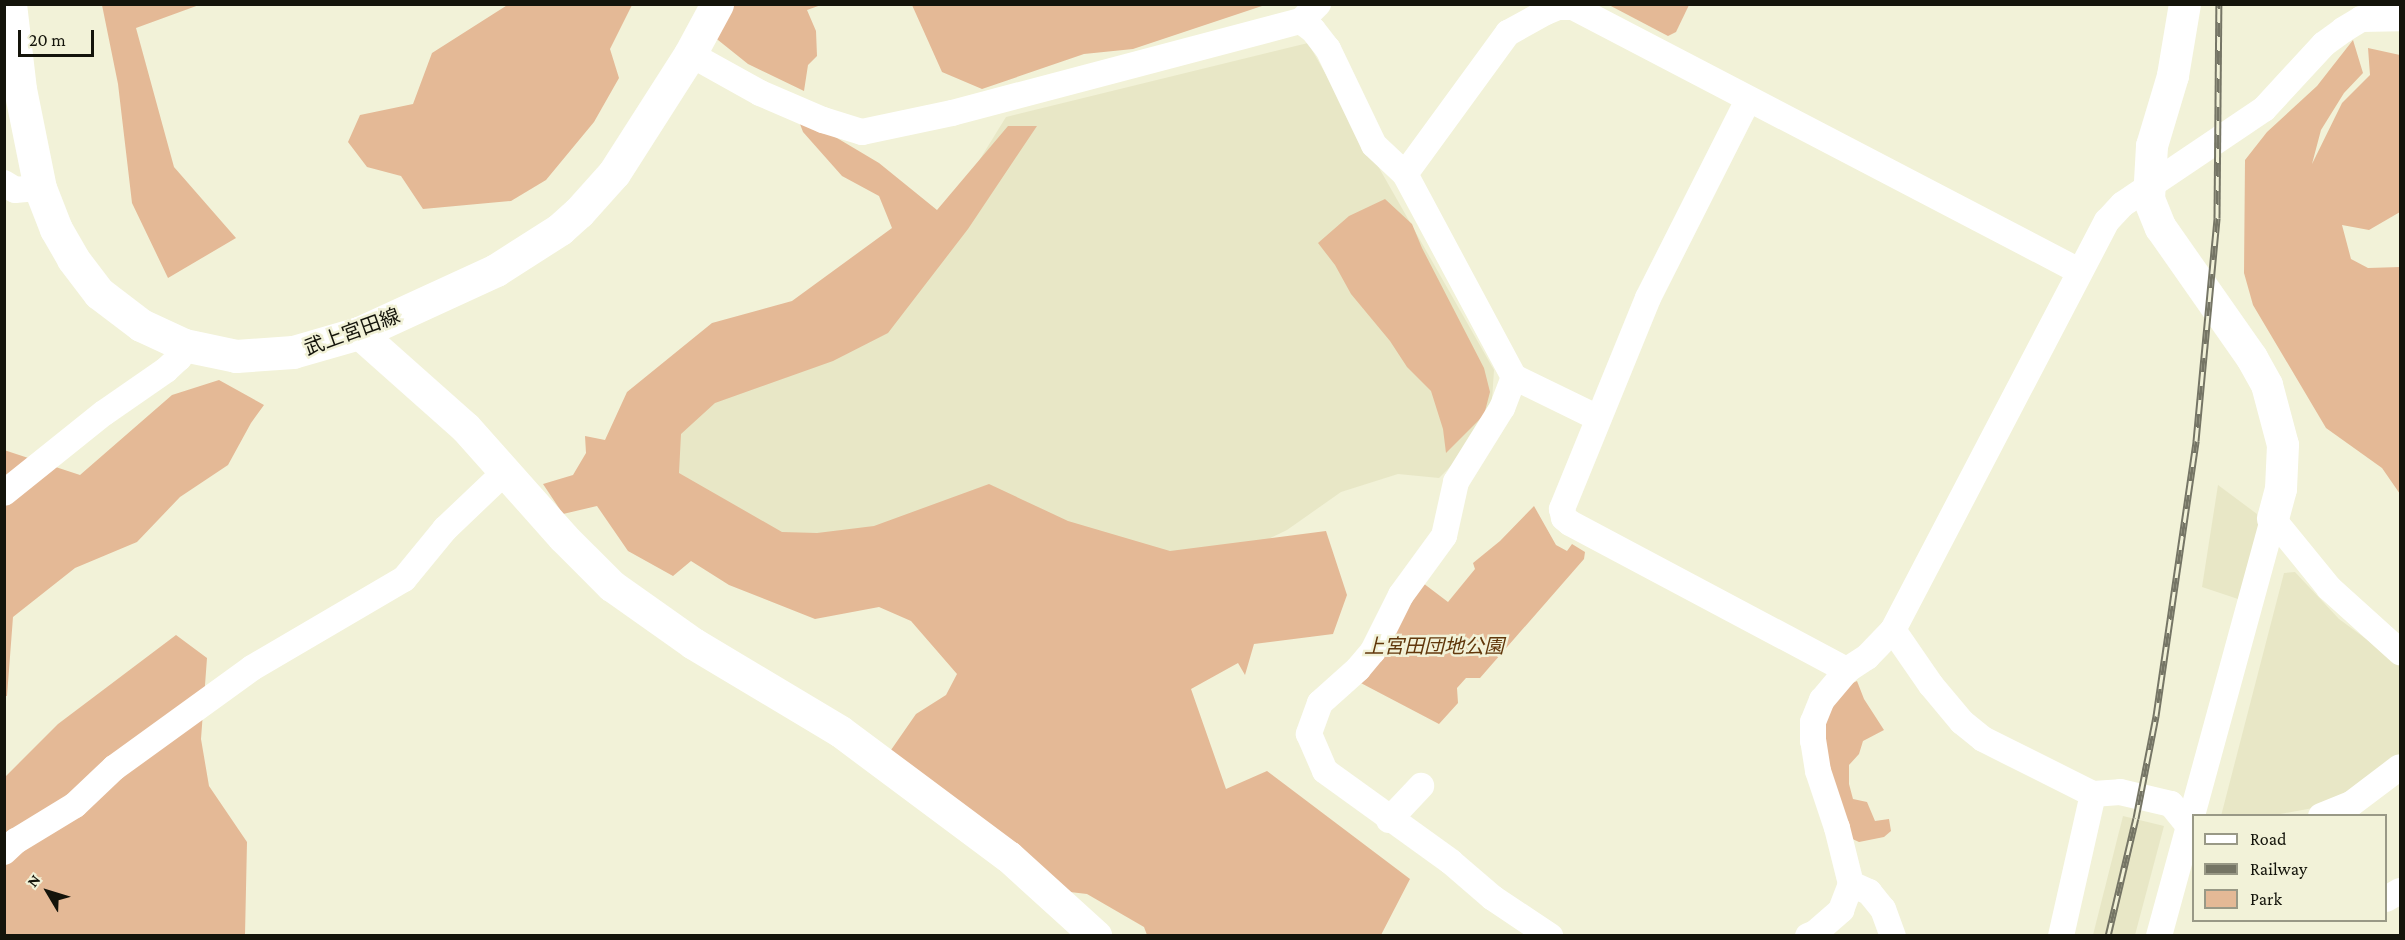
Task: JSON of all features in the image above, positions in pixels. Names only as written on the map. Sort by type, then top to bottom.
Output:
[{"type":"main road","name":"武上宮田線","points":[[10,4],[22,100],[40,188],[56,230],[73,259],[99,293],[141,325],[184,345],[236,356],[293,352],[359,333],[496,270],[560,229],[579,212],[614,173],[690,54],[717,4]]},
{"type":"street","points":[[2185,4],[2173,76],[2152,146],[2149,199],[2161,228],[2252,358],[2267,384],[2283,445],[2281,489],[2194,814]]},
{"type":"street","points":[[1405,174],[1508,33],[1545,8],[1573,7],[2079,271]]},
{"type":"street","points":[[690,54],[760,93],[823,120],[862,132],[952,113],[1310,13],[1313,30],[1328,49],[1374,145],[1405,174],[1514,377],[1598,418]]},
{"type":"street","points":[[1808,936],[1841,910],[1851,884],[1837,828],[1818,771],[1813,741],[1813,722],[1822,700],[1846,670],[1867,657],[1893,630],[2079,271],[2108,220],[2123,204],[2264,109],[2324,44],[2343,30],[2361,19],[2399,17]]},
{"type":"street","points":[[1748,100],[1648,297],[1562,509],[1564,518],[1569,523],[1846,670]]},
{"type":"street","points":[[4,183],[15,190],[40,188]]},
{"type":"street","points":[[359,333],[444,407],[506,471],[564,538],[612,586],[694,644],[841,732],[1009,857],[1096,936]]},
{"type":"street","points":[[4,492],[104,413],[166,370],[179,358],[184,345]]},
{"type":"street","points":[[1514,377],[1497,417],[1456,482],[1444,536],[1401,595],[1373,651],[1358,669],[1320,703],[1309,734],[1325,771],[1389,820],[1450,862],[1493,898],[1550,936]]},
{"type":"street","points":[[4,852],[16,841],[75,805],[114,768],[252,668],[404,579],[445,529],[506,471]]},
{"type":"street","points":[[2273,519],[2329,588],[2400,652]]},
{"type":"street","points":[[1893,630],[1931,685],[1962,722],[1983,739],[2093,794],[2120,792],[2171,804],[2191,825],[2159,936]]},
{"type":"street","points":[[2326,814],[2351,804],[2400,767]]},
{"type":"street","points":[[1389,820],[1421,786]]},
{"type":"street","points":[[2061,936],[2093,794]]},
{"type":"street","points":[[1851,884],[1869,892],[1882,909],[1893,936]]},
{"type":"shaded area","points":[[1308,43],[1494,370],[1492,400],[1455,462],[1439,478],[1398,474],[1341,492],[1287,530],[1224,561],[883,586],[658,482],[694,401],[817,365],[964,185],[1006,117]]},
{"type":"shaded area","points":[[2218,485],[2257,514],[2261,527],[2238,599],[2202,587]]},
{"type":"shaded area","points":[[2295,572],[2339,619],[2400,664],[2400,762],[2324,806],[2280,814],[2222,814],[2284,573]]},
{"type":"shaded area","points":[[2123,816],[2164,826],[2135,935],[2093,935]]},
{"type":"green space","points":[[509,4],[632,5],[610,49],[619,78],[594,122],[546,180],[511,201],[423,209],[401,176],[367,167],[348,142],[360,115],[413,104],[432,53]]},
{"type":"green space","points":[[102,5],[199,5],[136,28],[174,167],[236,238],[168,278],[132,203],[118,84]]},
{"type":"green space","points":[[729,5],[821,5],[807,10],[816,31],[817,56],[808,65],[804,91],[748,64],[713,36]]},
{"type":"green space","points":[[912,5],[1265,5],[1133,49],[1084,54],[982,89],[942,72]]},
{"type":"green space","points":[[1609,5],[1689,5],[1676,32],[1668,36]]},
{"type":"green space","points":[[2353,40],[2363,73],[2344,93],[2321,130],[2312,164],[2342,103],[2370,75],[2368,48],[2400,55],[2400,212],[2369,230],[2342,225],[2351,259],[2368,268],[2400,267],[2400,494],[2382,468],[2326,428],[2253,305],[2244,273],[2245,160],[2267,132],[2317,86]]},
{"type":"green space","points":[[805,119],[879,163],[937,210],[1008,126],[1037,126],[968,229],[888,333],[833,361],[715,403],[681,434],[679,473],[782,532],[817,533],[874,526],[989,484],[1068,521],[1170,551],[1326,531],[1347,595],[1333,634],[1254,644],[1245,675],[1238,663],[1191,689],[1226,789],[1267,771],[1410,879],[1381,935],[1147,935],[1144,927],[1087,894],[1070,892],[891,750],[916,714],[946,695],[957,674],[911,621],[879,607],[815,619],[729,585],[691,561],[673,576],[628,551],[597,506],[563,514],[543,484],[573,475],[586,453],[585,436],[605,440],[627,392],[712,323],[792,301],[892,228],[879,196],[842,176],[803,132],[800,124]]},
{"type":"green space","points":[[1385,199],[1412,224],[1484,368],[1490,392],[1484,415],[1446,453],[1443,429],[1431,391],[1407,367],[1390,341],[1351,294],[1335,265],[1318,243],[1349,216]]},
{"type":"green space","points":[[219,380],[264,405],[251,423],[228,465],[180,497],[137,542],[75,568],[13,617],[7,696],[5,696],[4,450],[80,475],[172,395]]},
{"type":"green space","name":"上宮田団地公園","points":[[1534,506],[1556,545],[1567,551],[1572,544],[1585,552],[1584,559],[1480,678],[1466,678],[1457,688],[1458,703],[1439,724],[1357,681],[1419,580],[1448,602],[1475,569],[1473,563],[1500,541]]},
{"type":"green space","points":[[176,635],[207,658],[201,739],[209,786],[247,842],[245,935],[5,936],[5,777],[58,724]]},
{"type":"green space","points":[[1857,681],[1864,699],[1884,730],[1863,741],[1859,754],[1849,765],[1849,784],[1853,799],[1867,802],[1875,821],[1889,819],[1891,831],[1884,837],[1859,842],[1848,837],[1825,771],[1826,708],[1842,688]]},
{"type":"railway","points":[[2108,936],[2136,818],[2156,716],[2196,441],[2217,218],[2219,4]]}]
